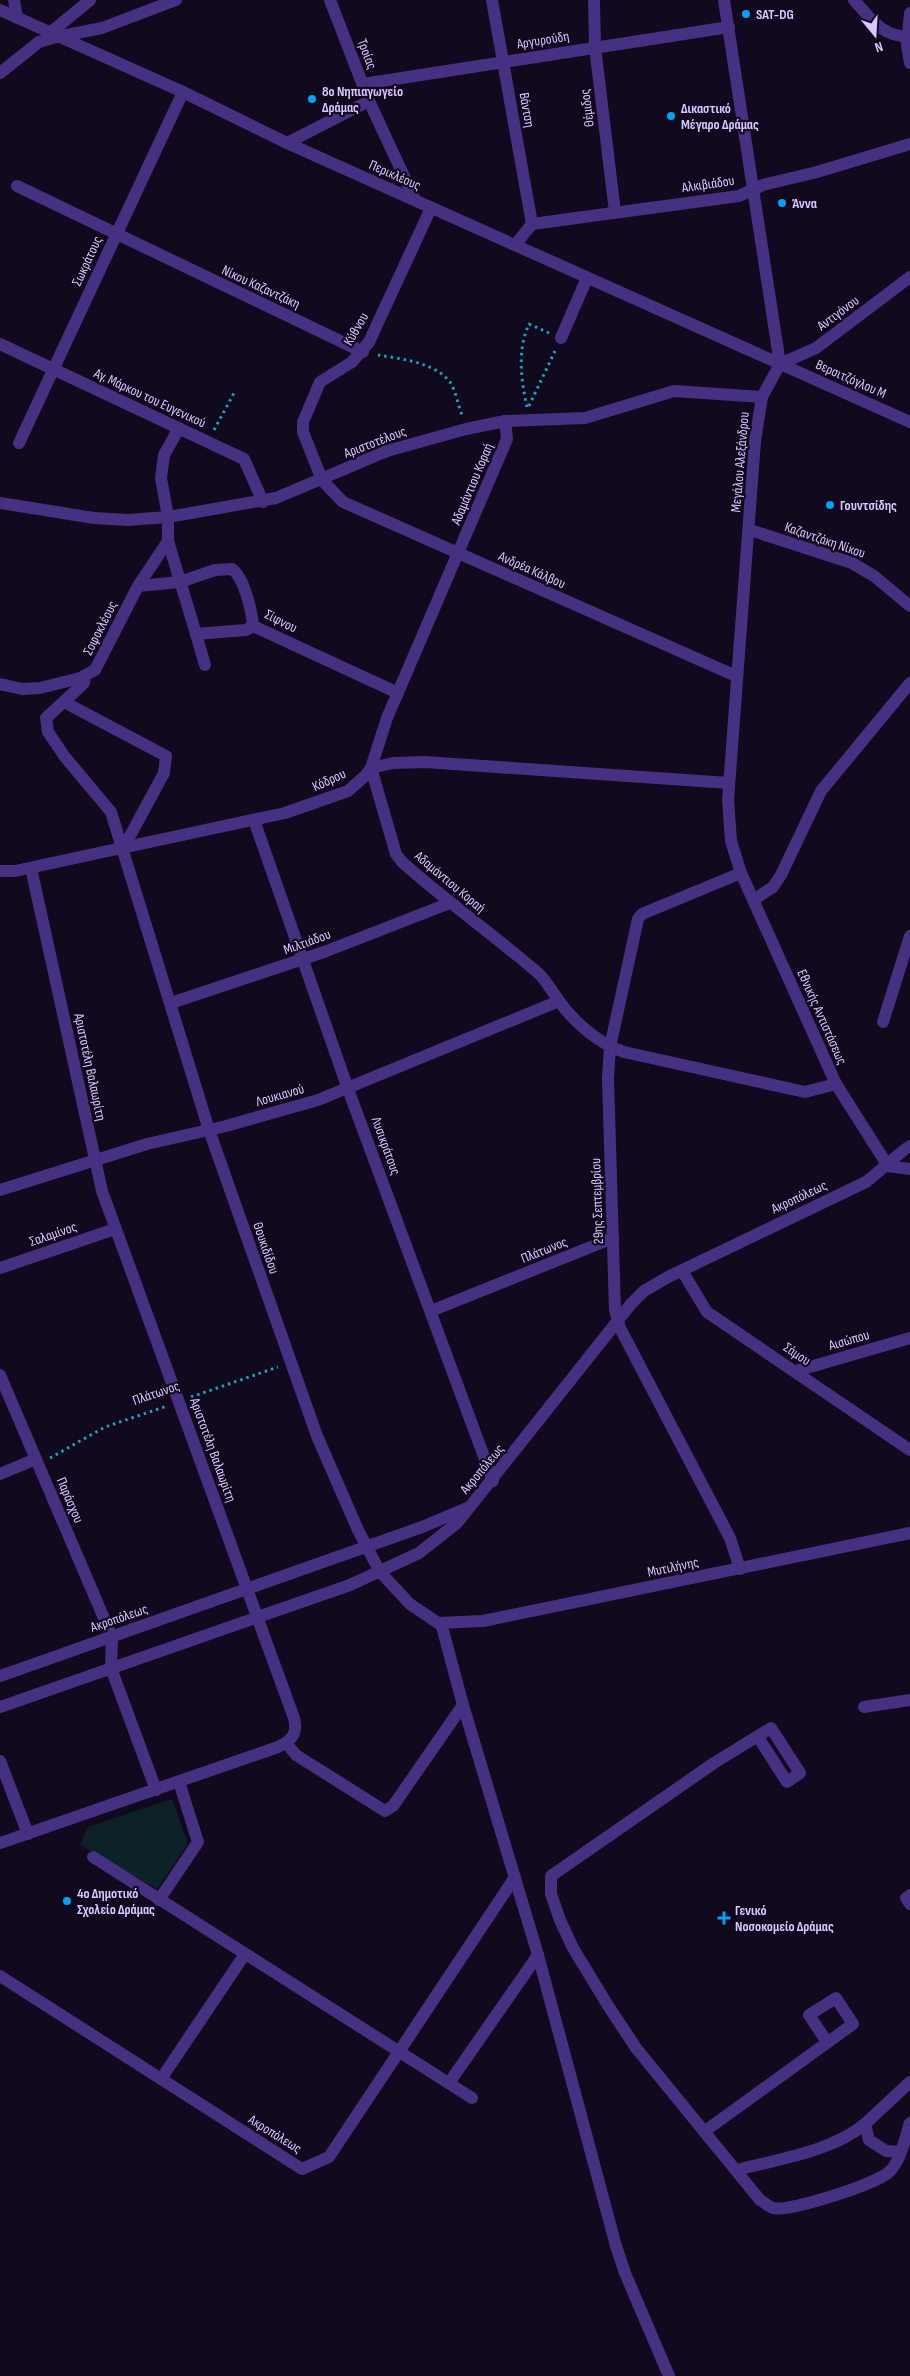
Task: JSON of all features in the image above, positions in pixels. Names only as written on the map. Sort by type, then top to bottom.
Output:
[{"type":"street","points":[[14,0],[17,18]]},
{"type":"street","points":[[0,73],[29,49],[53,35],[90,0]]},
{"type":"street","points":[[53,35],[102,28],[176,0]]},
{"type":"street","name":"Τροίας","points":[[330,0],[369,101],[415,200]]},
{"type":"street","name":"Βάντση","points":[[492,0],[532,224]]},
{"type":"street","name":"Θέμιδος","points":[[594,0],[595,47],[615,212]]},
{"type":"street","points":[[724,0],[780,364]]},
{"type":"street","points":[[854,0],[882,30],[909,37]]},
{"type":"street","name":"Περικλέους","points":[[0,10],[182,92],[287,143],[780,364]]},
{"type":"street","points":[[910,13],[910,63]]},
{"type":"street","name":"Αργυρούδη","points":[[363,84],[729,27]]},
{"type":"street","name":"Σωκράτους","points":[[19,444],[182,92]]},
{"type":"street","points":[[287,143],[369,101]]},
{"type":"street","name":"Αλκιβιάδου","points":[[532,224],[740,196],[753,189],[910,144]]},
{"type":"street","name":"Νίκου Καζαντζάκη","points":[[17,186],[363,352]]},
{"type":"street","name":"Κύθνου","points":[[322,480],[303,432],[303,422],[320,382],[352,362],[363,352],[431,208]]},
{"type":"street","points":[[515,245],[532,224]]},
{"type":"street","points":[[561,338],[587,278]]},
{"type":"street","name":"Αντιγόνου","points":[[780,364],[816,348],[910,278]]},
{"type":"street","name":"Αγ. Μάρκου του Ευγενικού","points":[[0,344],[247,462],[263,502]]},
{"type":"street","name":"Μεγάλου Αλεξάνδρου","points":[[741,873],[729,827],[729,783],[736,676],[750,530],[755,441],[762,397],[780,364]]},
{"type":"street","name":"Βερσιτζόγλου Μ","points":[[780,364],[910,422]]},
{"type":"street","name":"Αριστοτέλους","points":[[0,504],[94,518],[128,520],[168,517],[263,502],[322,480],[387,451],[526,415],[585,418],[674,391],[762,397]]},
{"type":"street","name":"Αδαμάντιου Κοραή","points":[[505,421],[508,439],[398,693],[384,727],[371,768],[396,854],[402,862],[450,903],[539,974],[559,1001],[594,1037],[610,1047],[624,1052],[805,1092],[836,1084]]},
{"type":"street","points":[[179,428],[164,456],[161,478],[168,517],[168,541],[205,665]]},
{"type":"street","name":"Ανδρέα Κάλβου","points":[[322,480],[338,499],[736,676]]},
{"type":"street","name":"Καζαντζάκη Νίκου","points":[[750,530],[852,563],[874,576],[910,606]]},
{"type":"street","name":"Σοφοκλέους","points":[[0,684],[22,690],[40,688],[85,676],[94,670],[100,662],[138,586],[168,541]]},
{"type":"street","name":"Σίφνου","points":[[180,582],[215,570],[234,570],[249,602],[253,626],[398,693]]},
{"type":"street","points":[[138,586],[180,582]]},
{"type":"street","points":[[196,634],[246,630],[253,626]]},
{"type":"street","points":[[85,676],[84,683],[64,702],[166,756],[164,773],[124,847]]},
{"type":"street","points":[[753,900],[773,886],[781,875],[826,784],[910,683]]},
{"type":"street","name":"Θουκιδίδου","points":[[64,702],[46,718],[48,732],[78,773],[107,805],[124,847],[209,1130],[290,1363],[331,1471],[380,1572],[410,1604],[434,1621],[441,1623]]},
{"type":"street","points":[[371,768],[393,762],[425,762],[729,783]]},
{"type":"street","name":"Κόδρου","points":[[0,871],[31,868],[254,820],[337,796],[354,786],[371,768]]},
{"type":"street","name":"Λυσικράτους","points":[[254,820],[348,1089],[493,1481]]},
{"type":"street","name":"Αριστοτέλη Βαλαωρίτη","points":[[31,868],[102,1191],[295,1722],[294,1736],[286,1743]]},
{"type":"street","name":"Εθνικής Αντιστάσεως","points":[[741,873],[836,1084],[888,1166]]},
{"type":"street","name":"29ης Σεπτεμβρίου","points":[[740,1569],[730,1538],[618,1320],[615,1310],[608,1079],[610,1047],[638,920],[648,912],[741,873]]},
{"type":"street","name":"Μιλτιάδου","points":[[171,1004],[302,960],[450,903]]},
{"type":"street","points":[[883,1022],[910,936]]},
{"type":"street","name":"Λουκιανού","points":[[0,1190],[169,1138],[209,1130],[318,1100],[559,1001]]},
{"type":"street","name":"Ακροπόλεως","points":[[0,1676],[367,1547],[436,1522],[472,1506],[618,1320],[644,1292],[682,1271],[866,1182],[888,1166],[905,1147],[910,1146]]},
{"type":"street","points":[[888,1166],[910,1169]]},
{"type":"street","name":"Σαλαμίνος","points":[[0,1268],[116,1229]]},
{"type":"street","name":"Πλάτωνος","points":[[431,1311],[613,1238]]},
{"type":"street","name":"Σάμου","points":[[682,1271],[707,1312],[910,1450]]},
{"type":"street","name":"Αισώπου","points":[[796,1371],[910,1338]]},
{"type":"street","name":"Παράσχου","points":[[0,1375],[112,1637]]},
{"type":"street","points":[[0,1474],[37,1461]]},
{"type":"street","points":[[0,1707],[380,1572],[407,1560],[440,1538],[472,1506]]},
{"type":"street","name":"Μυτιλήνης","points":[[441,1623],[506,1617],[910,1534]]},
{"type":"street","points":[[441,1623],[463,1705],[538,1955],[616,2246],[625,2274],[670,2376]]},
{"type":"street","points":[[112,1637],[110,1668],[156,1790]]},
{"type":"street","points":[[864,1707],[910,1700]]},
{"type":"street","points":[[0,1843],[286,1743],[296,1755],[385,1811],[393,1806],[463,1705]]},
{"type":"street","points":[[758,1737],[714,1763],[551,1876],[551,1894],[573,1948],[636,2048],[760,2200],[773,2208],[788,2208],[869,2184],[890,2172],[900,2152],[910,2123]]},
{"type":"street","points":[[0,1762],[28,1834]]},
{"type":"street","points":[[160,1900],[198,1842],[178,1782]]},
{"type":"street","points":[[93,1857],[472,2098]]},
{"type":"street","name":"Ακροπόλεως","points":[[0,1976],[302,2169],[329,2157],[515,1877]]},
{"type":"street","points":[[910,1895],[906,1898],[910,1904]]},
{"type":"street","points":[[161,2079],[245,1954]]},
{"type":"street","points":[[449,2083],[538,1955]]},
{"type":"street","points":[[705,2131],[827,2042]]},
{"type":"street","points":[[737,2170],[824,2146],[865,2124],[910,2082]]},
{"type":"street","points":[[865,2124],[869,2140],[886,2151],[900,2152]]},
{"type":"path","points":[[529,324],[561,338],[526,415],[521,382],[521,359],[525,332],[529,324]]},
{"type":"path","points":[[363,352],[412,361],[438,372],[450,383],[466,429]]},
{"type":"path","points":[[208,442],[234,393]]},
{"type":"path","name":"Πλάτωνος","points":[[37,1461],[59,1455],[105,1428],[290,1363]]},
{"type":"shaded area","points":[[172,1799],[188,1844],[157,1889],[80,1845],[88,1827]]},
{"type":"place","name":"SAT-DG","points":[[746,14]]},
{"type":"place","name":"8ο Νηπιαγωγείο Δράμας","points":[[312,99]]},
{"type":"place","name":"Δικαστικό Μέγαρο Δράμας","points":[[671,116]]},
{"type":"place","name":"Άννα","points":[[782,203]]},
{"type":"place","name":"Γουντσίδης","points":[[830,505]]},
{"type":"place","name":"4ο Δημοτικό Σχολείο Δράμας","points":[[67,1901]]},
{"type":"place","name":"Γενικό Νοσοκομείο Δράμας","points":[[724,1918]]}]
